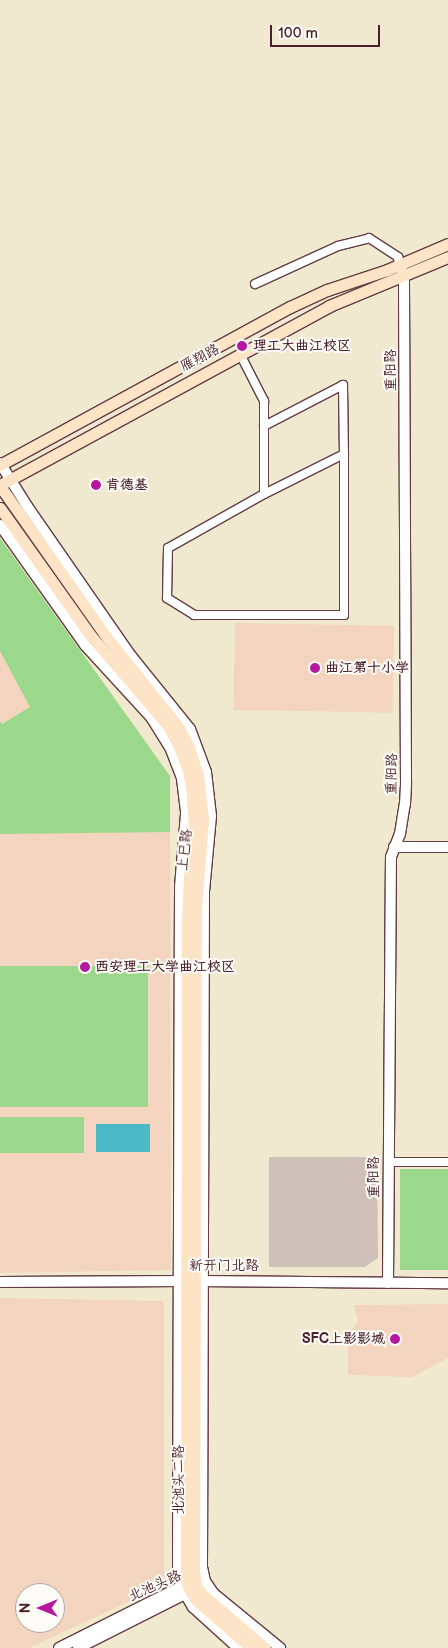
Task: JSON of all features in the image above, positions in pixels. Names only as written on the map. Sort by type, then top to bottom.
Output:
[{"type":"main road","name":"雁翔路","points":[[3,483],[329,306],[402,270],[448,244]]},
{"type":"main road","name":"雁翔路","points":[[0,465],[284,310],[327,290],[448,257]]},
{"type":"main road","name":"上巳路","points":[[3,483],[108,639],[173,719],[189,747],[198,774],[203,819],[196,896],[190,1281]]},
{"type":"main road","name":"上巳路","points":[[0,508],[91,636],[168,726],[188,770],[192,794],[194,828],[188,895],[190,1281]]},
{"type":"main road","name":"北池头二路","points":[[190,1281],[191,1587]]},
{"type":"main road","points":[[191,1587],[202,1606],[251,1648]]},
{"type":"main road","points":[[191,1587],[266,1648]]},
{"type":"street","points":[[256,284],[338,246],[369,238],[398,257],[402,270]]},
{"type":"street","name":"重阳路","points":[[388,1283],[391,857],[401,828],[406,782],[402,270]]},
{"type":"street","points":[[240,354],[264,401],[264,494]]},
{"type":"street","points":[[264,426],[342,385],[344,454],[344,615],[194,615],[167,598],[168,548],[264,494],[344,454]]},
{"type":"street","points":[[0,465],[3,483]]},
{"type":"street","points":[[0,525],[85,645],[151,717],[170,747],[182,780],[186,814],[180,888],[190,1281],[202,1554],[191,1587],[201,1616],[238,1648]]},
{"type":"street","points":[[394,847],[448,847]]},
{"type":"street","points":[[388,1162],[448,1162]]},
{"type":"street","name":"新开门北路","points":[[0,1282],[448,1283]]},
{"type":"street","points":[[191,1587],[213,1593],[280,1648]]},
{"type":"street","name":"北池头路","points":[[58,1648],[191,1587]]},
{"type":"street","name":"北池头路","points":[[78,1648],[191,1587]]},
{"type":"shaded area","name":"西安理工大学曲江校区","points":[[0,538],[170,776],[171,1270],[0,1273]]},
{"type":"shaded area","name":"曲江第十小学","points":[[235,623],[394,626],[392,713],[233,710]]},
{"type":"shaded area","points":[[269,1157],[377,1157],[378,1258],[365,1267],[269,1267]]},
{"type":"shaded area","points":[[0,1298],[163,1301],[164,1577],[158,1588],[65,1631],[65,1583],[15,1583],[15,1633],[61,1633],[29,1648],[0,1648]]},
{"type":"shaded area","points":[[448,1304],[448,1358],[412,1377],[348,1375],[348,1334],[358,1322],[354,1305]]},
{"type":"green space","points":[[0,538],[170,776],[170,832],[0,834],[0,721],[2,724],[30,707],[0,651]]},
{"type":"green space","points":[[0,966],[148,966],[148,1107],[0,1107]]},
{"type":"green space","points":[[0,1117],[84,1117],[84,1153],[0,1153]]},
{"type":"green space","points":[[400,1169],[448,1169],[448,1270],[400,1270]]},
{"type":"water","points":[[96,1124],[150,1124],[150,1152],[96,1152]]},
{"type":"place","name":"理工大曲江校区","points":[[242,346]]},
{"type":"place","name":"肯德基","points":[[96,485]]},
{"type":"place","name":"曲江第十小学","points":[[315,668]]},
{"type":"place","name":"西安理工大学曲江校区","points":[[85,967]]},
{"type":"place","name":"SFC上影影城","points":[[395,1339]]}]
